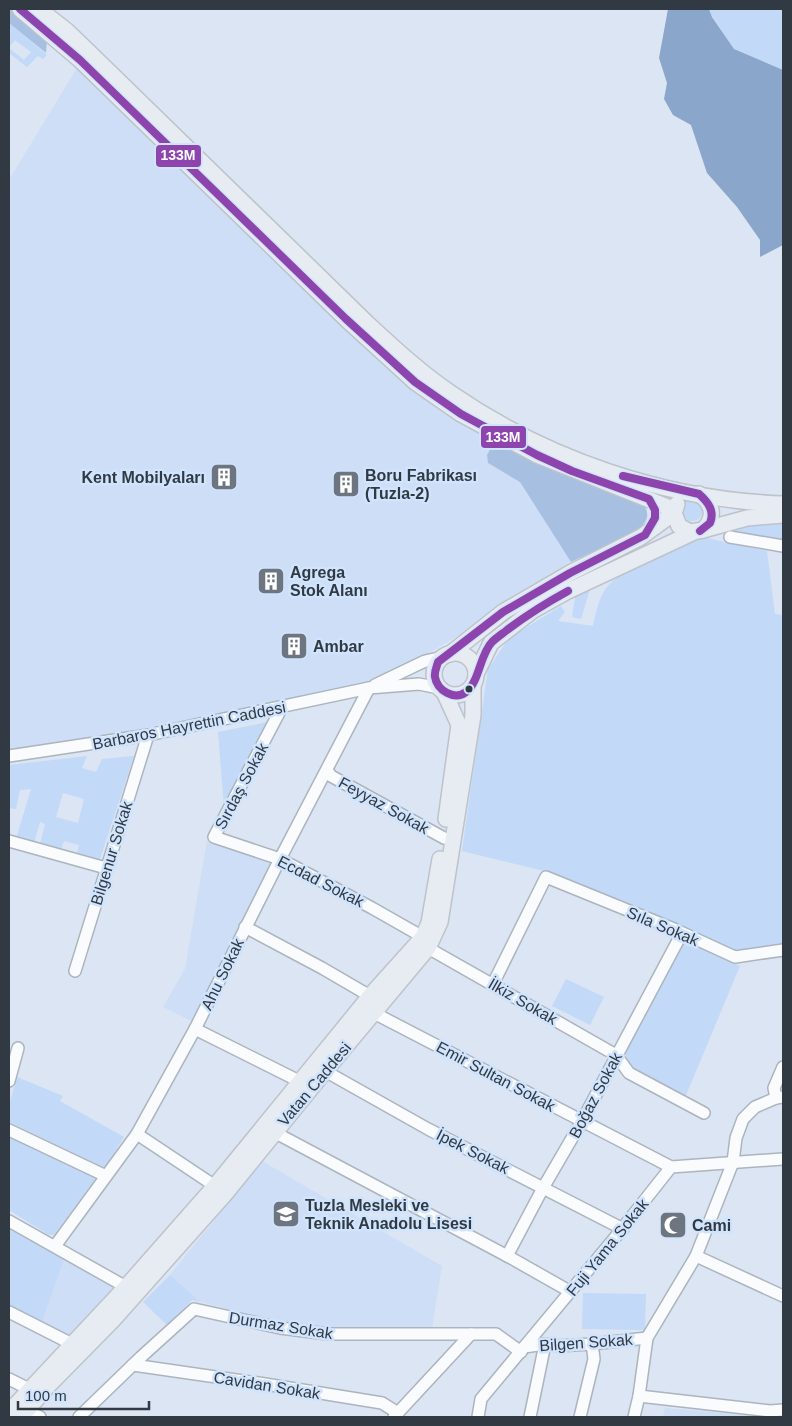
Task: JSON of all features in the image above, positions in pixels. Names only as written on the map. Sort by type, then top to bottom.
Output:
[{"type":"main road","points":[[20,9],[80,60],[346,319],[415,382],[461,414],[528,451],[572,471],[649,499],[674,512],[678,526],[684,530],[699,531],[711,520],[712,513],[708,502],[696,493]]},
{"type":"main road","points":[[39,9],[89,52],[367,323],[410,362],[438,384],[485,414],[566,456],[630,478],[696,493],[783,504]]},
{"type":"main road","points":[[696,493],[682,498],[674,512],[645,535],[541,589],[503,612],[438,662],[434,675],[442,690],[450,695],[463,694],[475,680],[491,643],[532,611],[568,591],[699,531],[747,518],[783,515]]},
{"type":"main road","points":[[645,535],[655,518],[649,499]]},
{"type":"main road","points":[[447,656],[456,653],[468,658],[472,662],[475,680]]},
{"type":"main road","name":"Vatan Caddesi","points":[[22,1412],[112,1321],[224,1194],[374,1013],[440,922],[473,715],[475,680]]},
{"type":"main road","name":"Vatan Caddesi","points":[[22,1412],[31,1390],[215,1186],[370,996],[426,943],[444,838],[460,725],[442,690]]},
{"type":"street","points":[[730,537],[783,546]]},
{"type":"street","points":[[369,688],[425,661],[447,656]]},
{"type":"street","points":[[369,688],[419,684],[442,690]]},
{"type":"street","name":"Barbaros Hayrettin Caddesi","points":[[9,756],[148,735],[369,688]]},
{"type":"street","name":"Ahu Sokak","points":[[55,1246],[137,1134],[195,1029],[245,927],[369,688]]},
{"type":"street","name":"Sırdaş Sokak","points":[[214,837],[282,708]]},
{"type":"street","name":"Bilgenur Sokak","points":[[75,971],[148,735]]},
{"type":"street","name":"Feyyaz Sokak","points":[[327,770],[331,776],[444,838]]},
{"type":"street","name":"Ecdad Sokak","points":[[214,837],[280,859],[372,908],[426,943]]},
{"type":"street","points":[[9,842],[106,868]]},
{"type":"street","name":"Sıla Sokak","points":[[493,984],[546,877],[735,957],[783,950]]},
{"type":"street","points":[[245,927],[370,996]]},
{"type":"street","name":"Boğaz Sokak","points":[[507,1256],[543,1188],[582,1121],[682,933]]},
{"type":"street","name":"İlkiz Sokak","points":[[426,943],[493,984],[616,1054]]},
{"type":"street","name":"Emir Sultan Sokak","points":[[374,1013],[671,1167]]},
{"type":"street","points":[[195,1029],[299,1081]]},
{"type":"street","points":[[9,1081],[18,1048]]},
{"type":"street","points":[[616,1054],[629,1073],[704,1113]]},
{"type":"street","points":[[634,1417],[639,1396],[647,1338],[696,1256],[733,1162],[736,1138],[744,1119],[755,1107],[780,1098],[774,1088],[783,1067]]},
{"type":"street","name":"İpek Sokak","points":[[324,1071],[428,1129],[623,1229]]},
{"type":"street","points":[[9,1130],[106,1176]]},
{"type":"street","points":[[274,1132],[571,1292]]},
{"type":"street","points":[[137,1134],[215,1186]]},
{"type":"street","points":[[671,1167],[783,1159]]},
{"type":"street","name":"Fuji Yama Sokak","points":[[478,1417],[481,1399],[623,1229],[671,1167]]},
{"type":"street","points":[[9,1221],[126,1286]]},
{"type":"street","points":[[696,1256],[783,1296]]},
{"type":"street","name":"Durmaz Sokak","points":[[79,1417],[194,1309],[280,1328],[328,1334],[496,1334],[522,1350]]},
{"type":"street","points":[[9,1312],[72,1344]]},
{"type":"street","points":[[396,1415],[471,1334]]},
{"type":"street","name":"Bilgen Sokak","points":[[522,1350],[545,1344],[557,1346],[592,1344],[647,1338]]},
{"type":"street","points":[[530,1417],[545,1344]]},
{"type":"street","points":[[580,1417],[594,1359],[592,1344]]},
{"type":"street","name":"Cavidan Sokak","points":[[133,1365],[382,1403],[396,1415]]},
{"type":"street","points":[[9,1379],[31,1390]]},
{"type":"street","points":[[639,1396],[770,1411],[783,1410]]},
{"type":"shaded area","points":[[9,9],[47,40],[46,53],[9,23]]},
{"type":"shaded area","points":[[668,9],[709,9],[712,17],[734,49],[783,70],[783,245],[760,257],[760,240],[737,207],[707,173],[691,125],[673,115],[664,99],[667,83],[659,58]]},
{"type":"shaded area","points":[[709,9],[783,9],[783,70],[734,49]]},
{"type":"shaded area","points":[[9,23],[47,55],[43,59],[38,56],[27,67],[9,53],[9,48],[24,60],[31,52],[15,40],[11,45],[9,44],[11,32],[9,30]]},
{"type":"shaded area","points":[[77,68],[410,388],[495,440],[541,464],[576,479],[640,501],[645,507],[647,514],[645,522],[627,535],[571,562],[501,606],[475,626],[432,651],[352,688],[87,739],[9,749],[9,180]]},
{"type":"shaded area","points":[[495,440],[541,464],[576,479],[640,501],[647,511],[645,522],[632,533],[571,562],[520,482],[488,463],[487,455]]},
{"type":"shaded area","points":[[692,499],[700,502],[703,510],[700,518],[692,521],[684,518],[681,510],[684,502]]},
{"type":"shaded area","points":[[783,521],[783,542],[723,528]]},
{"type":"shaded area","points":[[702,537],[767,551],[775,614],[783,615],[783,945],[735,950],[544,871],[462,851],[488,669],[509,638],[561,606],[565,612],[558,621],[593,626],[602,595],[616,578],[651,557]]},
{"type":"shaded area","points":[[585,588],[590,589],[581,619],[572,617],[576,592]]},
{"type":"shaded area","points":[[268,722],[224,807],[218,732]]},
{"type":"shaded area","points":[[87,756],[82,768],[96,772],[102,759],[134,756],[100,859],[77,853],[79,845],[64,841],[61,849],[40,844],[45,824],[40,822],[34,843],[16,839],[31,789],[20,790],[16,809],[9,808],[9,765]],"holes":[[[63,793],[84,799],[78,823],[56,817]]]},
{"type":"shaded area","points":[[207,841],[271,863],[191,1021],[163,1007],[185,969]]},
{"type":"shaded area","points":[[685,940],[740,966],[684,1100],[630,1072],[625,1052]]},
{"type":"shaded area","points":[[566,979],[604,997],[590,1025],[552,1006]]},
{"type":"shaded area","points":[[17,1077],[63,1096],[60,1101],[124,1137],[105,1168],[9,1122],[9,1105]]},
{"type":"shaded area","points":[[9,1136],[95,1175],[95,1179],[54,1235],[49,1235],[9,1210]]},
{"type":"shaded area","name":"Tuzla Mesleki ve Teknik Anadolu Lisesi","points":[[262,1161],[442,1266],[432,1328],[326,1331],[200,1302],[170,1275]]},
{"type":"shaded area","points":[[9,1226],[65,1257],[41,1324],[9,1306]]},
{"type":"shaded area","points":[[65,1257],[117,1287],[73,1336],[67,1336],[41,1324]]},
{"type":"shaded area","points":[[170,1275],[200,1302],[192,1300],[167,1325],[143,1302]]},
{"type":"shaded area","points":[[583,1293],[646,1294],[645,1330],[582,1329]]},
{"type":"shaded area","points":[[665,1408],[768,1417],[663,1417]]},
{"type":"transit line","name":"133M","points":[[20,9],[80,60],[346,319],[415,382],[461,414],[537,455],[572,471],[649,499],[655,510],[655,518],[645,535],[570,573],[503,612],[438,662],[435,675],[439,686],[451,695],[466,692],[474,682],[488,647],[492,642],[529,614],[568,591]]},
{"type":"transit line","name":"133M","points":[[623,476],[699,494],[708,504],[712,515],[710,523],[700,531]]},
{"type":"place","name":"Kent Mobilyaları","points":[[224,477]]},
{"type":"place","name":"Boru Fabrikası (Tuzla-2)","points":[[346,484]]},
{"type":"place","name":"Agrega Stok Alanı","points":[[271,581]]},
{"type":"place","name":"Ambar","points":[[294,646]]},
{"type":"place","name":"Tuzla Mesleki ve Teknik Anadolu Lisesi","points":[[286,1214]]},
{"type":"place","name":"Cami","points":[[673,1225]]}]
